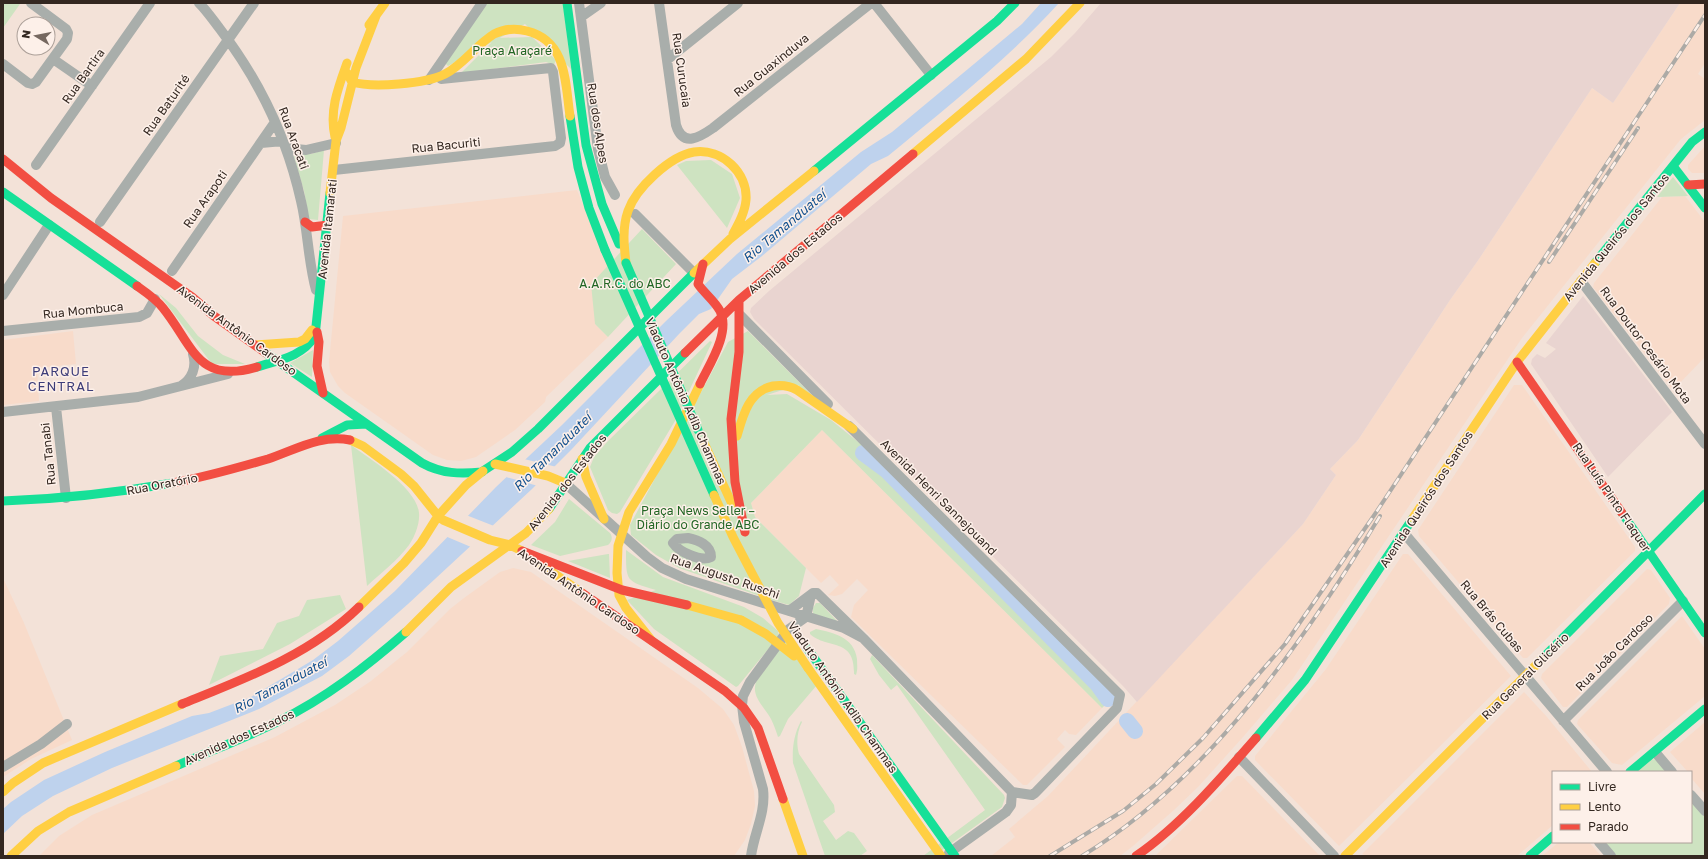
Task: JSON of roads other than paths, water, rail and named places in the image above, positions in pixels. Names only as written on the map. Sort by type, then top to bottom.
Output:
[{"type":"main road","name":"Avenida Itamarati","points":[[336,142],[331,126],[332,112],[337,91],[350,56],[385,3]]},
{"type":"main road","name":"Rua dos Alpes","points":[[567,3],[586,145],[602,204],[618,244]]},
{"type":"main road","points":[[3,792],[13,783],[43,764],[80,746],[260,672],[298,652],[353,613],[382,586],[412,554],[438,516],[466,485],[482,472],[512,452],[555,412],[693,272],[730,239],[997,21],[1015,3]]},
{"type":"main road","name":"Avenida dos Estados","points":[[11,856],[38,831],[68,812],[280,721],[342,684],[376,658],[406,632],[451,587],[510,545],[538,522],[548,510],[564,483],[603,435],[722,316],[1026,59],[1080,3]]},
{"type":"main road","name":"Avenida Itamarati","points":[[235,372],[298,354],[307,348],[315,336],[336,142],[341,128],[352,82],[376,16]]},
{"type":"main road","name":"Viaduto Antônio Adib Chammas","points":[[352,82],[365,86],[429,80],[445,74],[452,69],[489,36],[509,29],[520,29],[539,35],[555,48],[560,56],[565,71],[574,146],[589,208],[605,250],[733,537],[778,623],[808,668],[941,856]]},
{"type":"main road","points":[[350,56],[347,72],[352,82]]},
{"type":"main road","name":"Avenida Queirós dos Santos","points":[[1136,856],[1158,839],[1212,786],[1305,680],[1517,362],[1692,142],[1705,132]]},
{"type":"main road","points":[[626,263],[623,232],[625,219],[635,196],[648,180],[676,159],[685,155],[704,152],[722,157],[737,169],[745,187],[745,206],[739,223],[730,239]]},
{"type":"main road","name":"Avenida Antônio Cardoso","points":[[3,159],[45,193],[192,297],[214,316],[422,463],[437,472],[456,474],[482,472]]},
{"type":"main road","points":[[1673,166],[1705,208]]},
{"type":"main road","points":[[1688,185],[1705,184]]},
{"type":"main road","name":"Avenida Antônio Cardoso","points":[[3,192],[155,298],[168,312],[193,354],[210,368],[220,371],[235,372]]},
{"type":"main road","points":[[305,222],[312,227],[318,228],[328,225]]},
{"type":"main road","name":"Viaduto Antônio Adib Chammas","points":[[618,244],[705,445],[746,535],[734,482],[732,454]]},
{"type":"main road","points":[[652,641],[626,608],[619,595],[617,559],[621,535],[630,512],[671,444],[719,347],[722,331],[722,316],[719,307],[700,286],[698,280],[703,264]]},
{"type":"main road","points":[[732,454],[732,400],[739,352],[740,300]]},
{"type":"main road","name":"Avenida Itamarati","points":[[255,345],[299,342],[311,333],[317,318]]},
{"type":"main road","points":[[316,328],[319,342],[318,373],[323,393]]},
{"type":"main road","name":"Rua Luís Pinto Flaquer","points":[[1517,362],[1705,633]]},
{"type":"main road","points":[[732,454],[747,406],[756,393],[766,387],[787,386],[795,389],[840,422],[853,429]]},
{"type":"main road","name":"Rua Oratório","points":[[3,501],[66,498],[115,493],[186,480],[277,455],[316,442],[346,425],[367,424]]},
{"type":"main road","name":"Rua Oratório","points":[[316,442],[342,439],[358,443]]},
{"type":"main road","name":"Avenida Antônio Cardoso","points":[[358,443],[406,478],[438,516],[452,525],[490,540],[510,545],[522,551],[725,691],[742,705],[750,714],[758,728],[803,856]]},
{"type":"main road","points":[[582,459],[586,477],[604,519]]},
{"type":"main road","points":[[495,464],[548,476],[564,483]]},
{"type":"main road","name":"Rua General Glicério","points":[[1345,856],[1526,676],[1705,494]]},
{"type":"main road","points":[[522,551],[552,561],[618,588],[654,598],[716,611],[741,620],[772,638],[808,668]]},
{"type":"main road","name":"Viaduto Antônio Adib Chammas","points":[[777,597],[801,639],[955,856]]},
{"type":"main road","points":[[1631,771],[1705,708]]},
{"type":"main road","points":[[1530,856],[1552,837]]},
{"type":"street","points":[[3,64],[28,83],[32,84],[36,82],[67,40],[68,33],[62,26],[30,3]]},
{"type":"street","name":"Rua Bartira","points":[[36,165],[150,3]]},
{"type":"street","name":"Rua Aracati","points":[[199,3],[228,39],[259,87],[284,144],[298,189],[305,222],[312,273],[319,302]]},
{"type":"street","name":"Rua Baturité","points":[[100,222],[254,3]]},
{"type":"street","points":[[429,80],[482,3]]},
{"type":"street","name":"Rua dos Alpes","points":[[579,3],[598,149],[605,177],[615,195]]},
{"type":"street","points":[[581,17],[601,3]]},
{"type":"street","name":"Rua Curucaia","points":[[659,3],[676,125],[679,134],[684,138]]},
{"type":"street","points":[[668,59],[738,3]]},
{"type":"street","name":"Rua Guaxinduva","points":[[684,138],[698,137],[713,128],[871,3]]},
{"type":"street","points":[[874,3],[931,75]]},
{"type":"street","points":[[53,59],[92,86]]},
{"type":"street","name":"Rua Bacuriti","points":[[334,170],[556,146],[560,143],[561,138],[553,72],[551,68],[429,80]]},
{"type":"street","name":"Rua Arapoti","points":[[172,270],[275,122]]},
{"type":"street","points":[[261,143],[284,144],[306,150],[336,142]]},
{"type":"street","points":[[635,214],[693,272]]},
{"type":"street","points":[[3,294],[49,225]]},
{"type":"street","name":"Rua Doutor Cesário Mota","points":[[1581,281],[1705,444]]},
{"type":"street","name":"Rua Mombuca","points":[[3,331],[139,317],[147,313],[155,298]]},
{"type":"street","name":"Avenida Henri Sannejouand","points":[[732,307],[1120,695],[1117,708],[1035,793],[1032,795],[1012,792]]},
{"type":"street","points":[[181,387],[189,379],[194,370],[195,359],[193,354]]},
{"type":"street","points":[[3,412],[138,397],[235,372]]},
{"type":"street","name":"Rua Tanabi","points":[[56,407],[66,498]]},
{"type":"street","name":"Rua Augusto Ruschi","points":[[564,483],[621,535],[654,563],[667,571],[686,579],[844,628],[863,638]]},
{"type":"street","name":"Rua Brás Cubas","points":[[1404,533],[1606,771]]},
{"type":"street","name":"Rua Augusto Ruschi","points":[[789,612],[813,593],[817,593],[863,638],[1012,792]]},
{"type":"street","points":[[751,856],[762,814],[764,798],[763,789],[744,722],[742,705],[746,689],[750,682],[789,629],[806,617],[811,595]]},
{"type":"street","points":[[744,597],[770,613],[789,629]]},
{"type":"street","name":"Rua João Cardoso","points":[[1563,721],[1683,601]]},
{"type":"street","points":[[3,767],[41,744],[67,724]]},
{"type":"street","points":[[1655,752],[1671,771]]},
{"type":"street","points":[[1239,757],[1334,856]]},
{"type":"street","points":[[945,856],[1006,812],[1011,805],[1012,792]]},
{"type":"street","points":[[1692,796],[1705,812]]},
{"type":"street","points":[[1600,843],[1611,856]]},
{"type":"water","name":"Rio Tamanduateí","points":[[1041,3],[1059,3],[998,64],[888,156],[871,164],[762,256],[732,279],[711,309],[699,314],[679,334],[571,450],[532,489],[408,604],[349,656],[322,676],[259,709],[112,768],[53,796],[22,816],[3,834],[3,809],[44,780],[105,752],[192,716],[209,713],[251,697],[313,660],[338,641],[395,591],[496,487],[562,425],[666,321],[737,254],[861,152],[892,132],[1022,24]]},
{"type":"waterway","points":[[863,453],[886,470],[1098,685],[1108,699]]},
{"type":"waterway","points":[[1127,721],[1135,731]]},
{"type":"railway","points":[[1050,856],[1123,811],[1156,784],[1203,738],[1285,644],[1375,514],[1705,15]]},
{"type":"railway","points":[[1549,262],[1638,128]]},
{"type":"railway","points":[[1082,856],[1128,825],[1171,788],[1212,748],[1250,704],[1286,658],[1320,611],[1380,516]]},
{"type":"district","name":"PARQUE CENTRAL","points":[[61,378]]},
{"type":"park label","name":"Praça Araçaré","points":[[512,50]]},
{"type":"park label","name":"A.A.R.C. do ABC","points":[[625,283]]},
{"type":"park label","name":"Praça News Seller – Diário do Grande ABC","points":[[698,517]]}]
